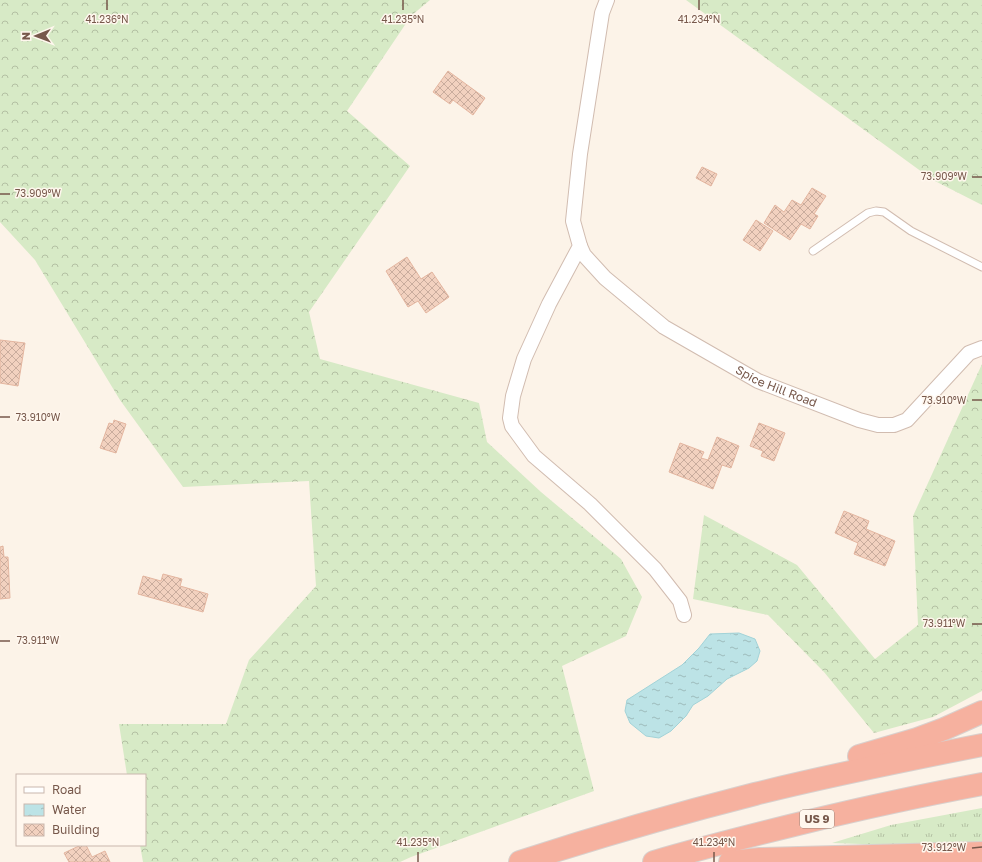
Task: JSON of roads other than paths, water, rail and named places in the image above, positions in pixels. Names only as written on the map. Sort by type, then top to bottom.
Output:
[{"type":"highway","points":[[520,862],[670,816],[824,765],[877,752],[944,729],[982,712]]},
{"type":"highway","points":[[670,816],[838,775],[982,744]]},
{"type":"highway","name":"US 9","points":[[654,862],[780,828],[928,794],[982,784]]},
{"type":"highway","points":[[730,862],[768,858],[982,853]]},
{"type":"street","name":"Spice Hill Road","points":[[607,0],[602,13],[580,154],[573,221],[584,255],[605,278],[664,327],[758,381],[859,420],[878,425],[894,425],[908,420],[968,353],[982,348]]},
{"type":"street","points":[[580,246],[549,304],[524,359],[513,396],[510,418],[512,426],[534,456],[590,504],[655,569],[680,601],[684,615]]},
{"type":"lane","points":[[813,251],[868,213],[884,212],[911,231],[982,267]]},
{"type":"water","points":[[739,633],[755,639],[760,651],[757,661],[749,668],[727,679],[708,696],[693,705],[686,716],[671,731],[659,738],[646,736],[630,723],[625,711],[627,700],[682,665],[699,648],[710,634]]}]
